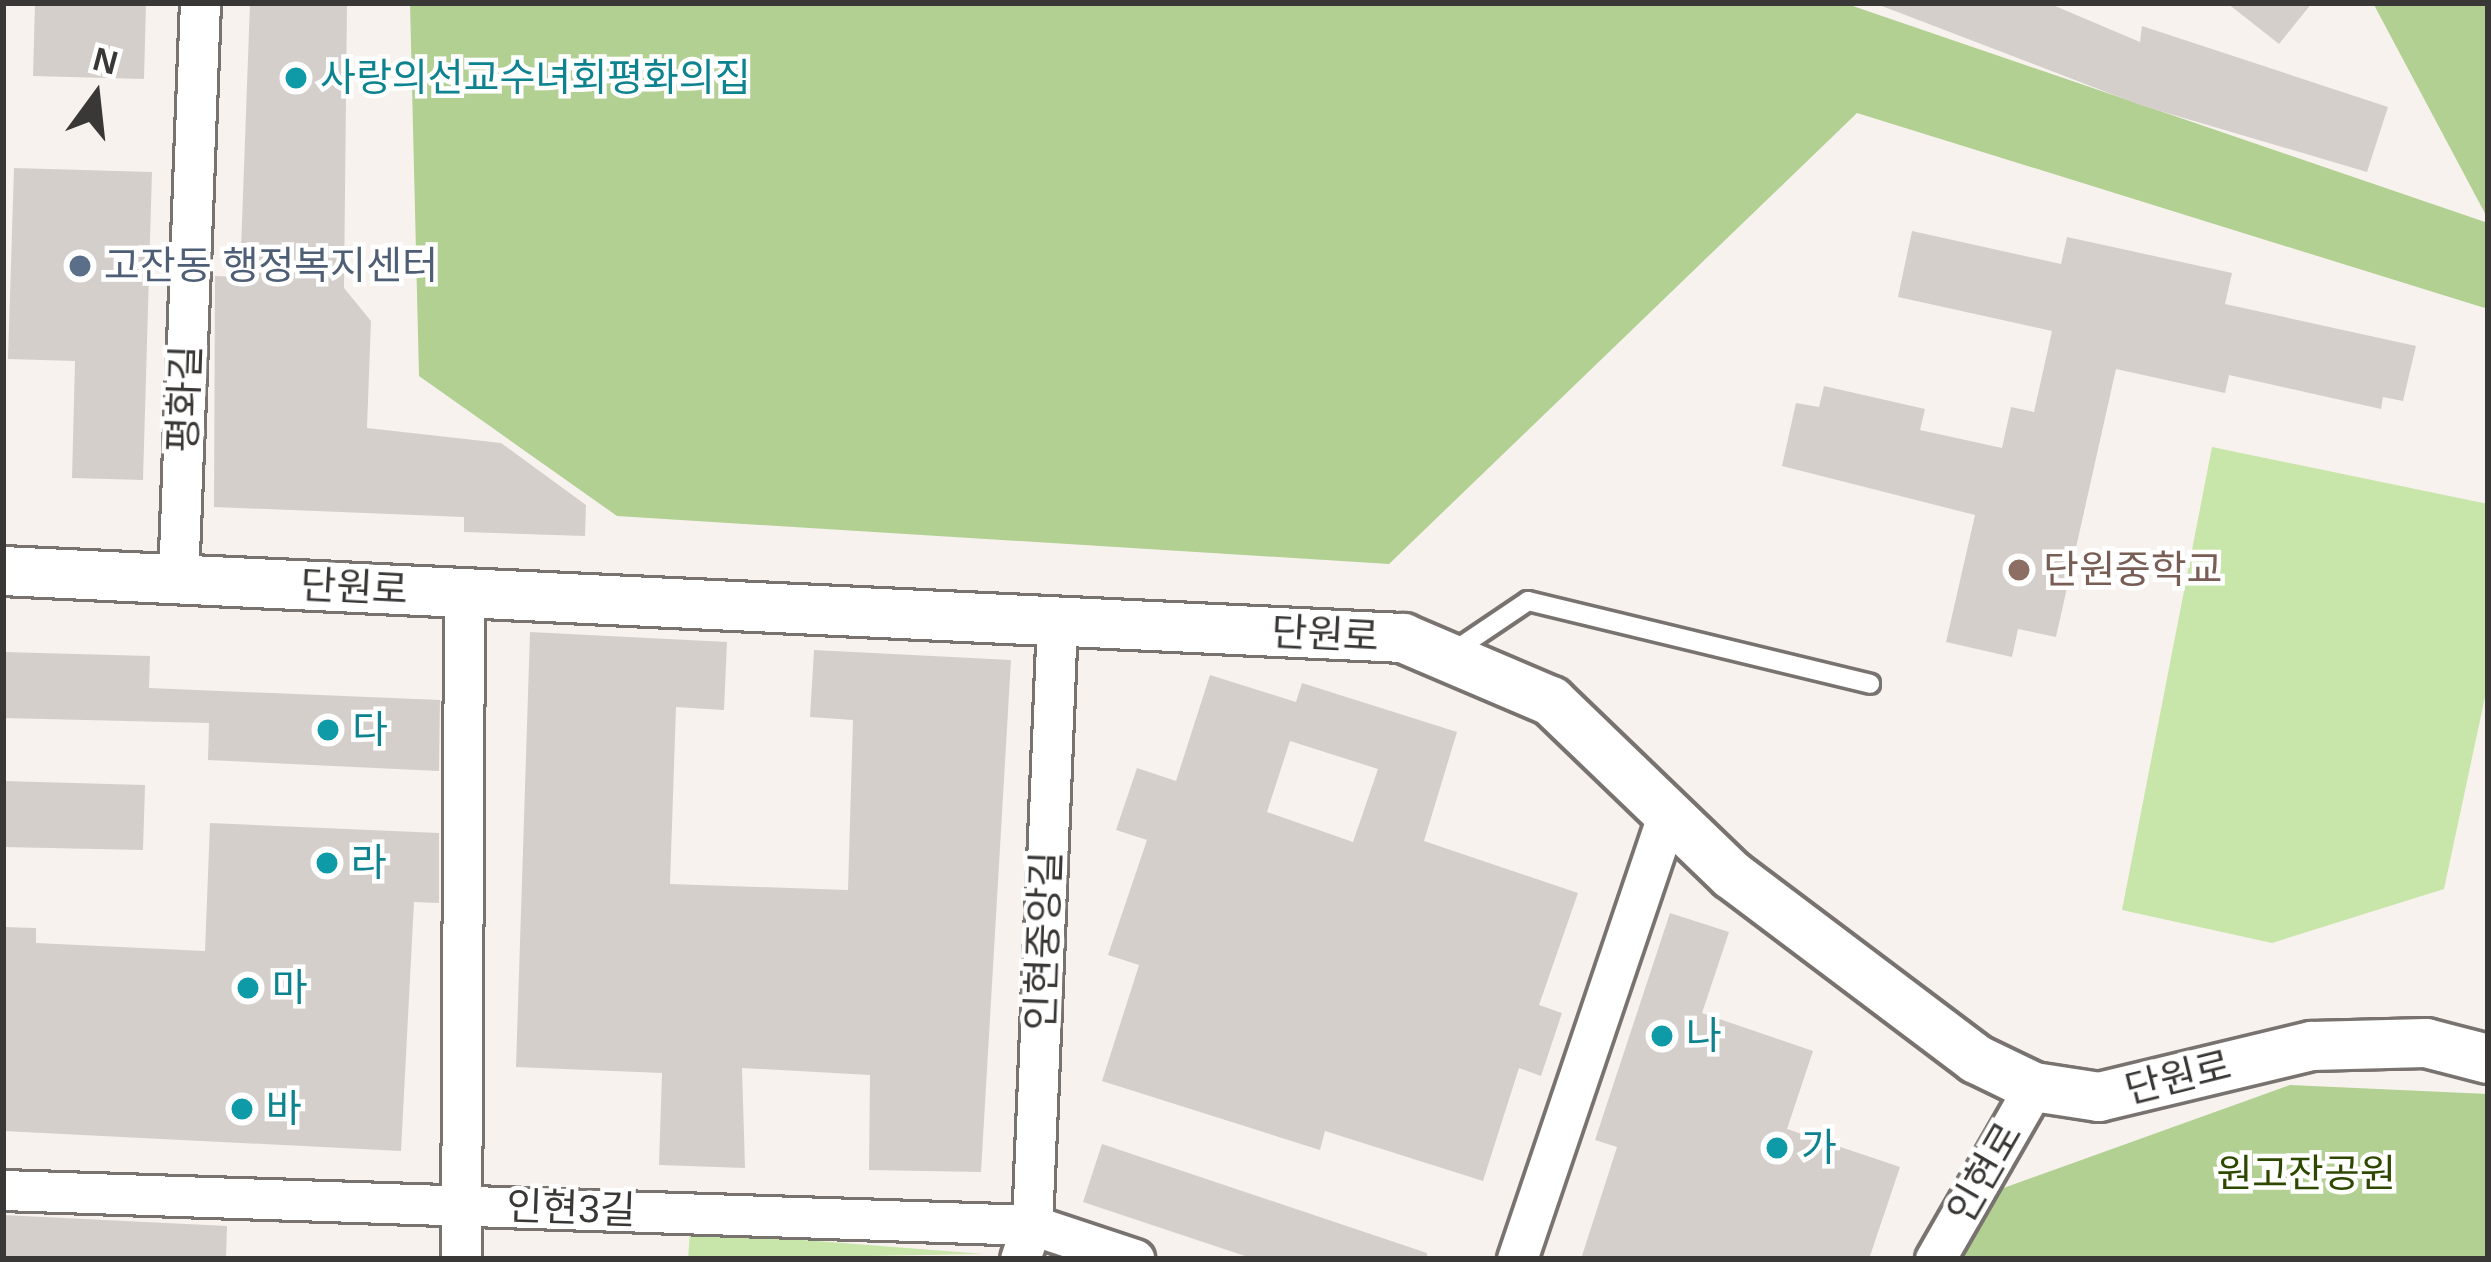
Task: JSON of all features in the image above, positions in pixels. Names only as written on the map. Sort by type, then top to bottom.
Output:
[{"type":"street","name":"평화길","points":[[178,580],[200,3]]},
{"type":"street","name":"단원로","points":[[3,572],[1403,638],[1551,701],[1807,932],[1976,1059],[2034,1087],[2099,1097],[2312,1046],[2426,1042],[2488,1059]]},
{"type":"street","points":[[461,1259],[464,593]]},
{"type":"street","name":"인현중앙길","points":[[1026,1242],[1057,622]]},
{"type":"street","points":[[1517,1259],[1669,811]]},
{"type":"street","name":"인현로","points":[[1936,1259],[2034,1087]]},
{"type":"street","name":"인현3길","points":[[3,1190],[461,1206],[1026,1242],[1134,1259]]},
{"type":"lane","points":[[1449,655],[1528,601],[1870,684]]},
{"type":"green space","points":[[410,3],[1844,3],[2488,223],[2488,309],[1857,113],[1389,564],[617,516],[419,376]]},
{"type":"green space","points":[[2373,3],[2488,3],[2488,219]]},
{"type":"green space","points":[[2212,447],[2488,504],[2488,683],[2444,889],[2272,943],[2122,910]]},
{"type":"green space","name":"원고잔공원","points":[[2290,1085],[2488,1094],[2488,1259],[1954,1259],[1987,1194]]},
{"type":"green space","points":[[690,1231],[984,1254],[688,1259]]},
{"type":"building","points":[[35,3],[146,3],[144,79],[33,76]]},
{"type":"building","points":[[250,3],[347,3],[344,288],[371,321],[367,428],[501,443],[586,505],[585,536],[464,532],[464,517],[214,507],[215,276],[240,277]]},
{"type":"building","points":[[1874,3],[2048,3],[2140,42],[2142,26],[2388,107],[2367,172],[2140,105]]},
{"type":"building","points":[[2227,3],[2312,3],[2279,44]]},
{"type":"building","name":"고잔동 행정복지센터","points":[[14,168],[152,172],[143,480],[72,478],[75,361],[8,359]]},
{"type":"building","points":[[1912,231],[2061,264],[2067,237],[2232,273],[2225,304],[2416,346],[2403,401],[2383,397],[2381,409],[2229,375],[2225,393],[2116,369],[2056,637],[2018,629],[2012,657],[1946,642],[1975,515],[1782,466],[1796,403],[1819,407],[1824,386],[1925,409],[1920,430],[2002,448],[2011,407],[2034,412],[2052,331],[1898,297]]},
{"type":"building","points":[[530,632],[727,642],[724,710],[676,707],[670,884],[848,890],[853,720],[810,717],[814,650],[1011,660],[981,1172],[869,1170],[870,1075],[742,1068],[745,1168],[659,1165],[662,1073],[516,1067]]},
{"type":"building","points":[[3,652],[150,656],[149,688],[440,700],[439,771],[208,760],[209,723],[3,718]]},
{"type":"building","points":[[1210,675],[1296,702],[1302,683],[1457,732],[1424,841],[1578,893],[1539,1005],[1562,1013],[1541,1076],[1519,1068],[1483,1181],[1325,1131],[1320,1150],[1102,1081],[1139,965],[1108,955],[1147,840],[1116,830],[1137,768],[1176,781]],"holes":[[[1290,741],[1378,769],[1353,842],[1267,812]]]},
{"type":"building","points":[[3,781],[145,785],[143,850],[3,847]]},
{"type":"building","points":[[210,823],[439,833],[439,903],[414,902],[401,1151],[3,1131],[3,927],[36,928],[36,943],[205,951]]},
{"type":"building","points":[[1670,913],[1729,932],[1702,1013],[1813,1051],[1787,1129],[1900,1167],[1869,1259],[1581,1259],[1617,1147],[1595,1140]]},
{"type":"building","points":[[1102,1144],[1427,1253],[1427,1259],[1254,1259],[1083,1202]]},
{"type":"building","points":[[3,1215],[227,1226],[226,1259],[3,1259]]},
{"type":"place","name":"사랑의선교수녀회평화의집","points":[[296,78]]},
{"type":"place","name":"고잔동 행정복지센터","points":[[80,266]]},
{"type":"place","name":"단원중학교","points":[[2019,570]]},
{"type":"place","name":"다","points":[[328,730]]},
{"type":"place","name":"라","points":[[327,863]]},
{"type":"place","name":"마","points":[[248,988]]},
{"type":"place","name":"나","points":[[1662,1036]]},
{"type":"place","name":"바","points":[[242,1109]]},
{"type":"place","name":"가","points":[[1777,1148]]}]
